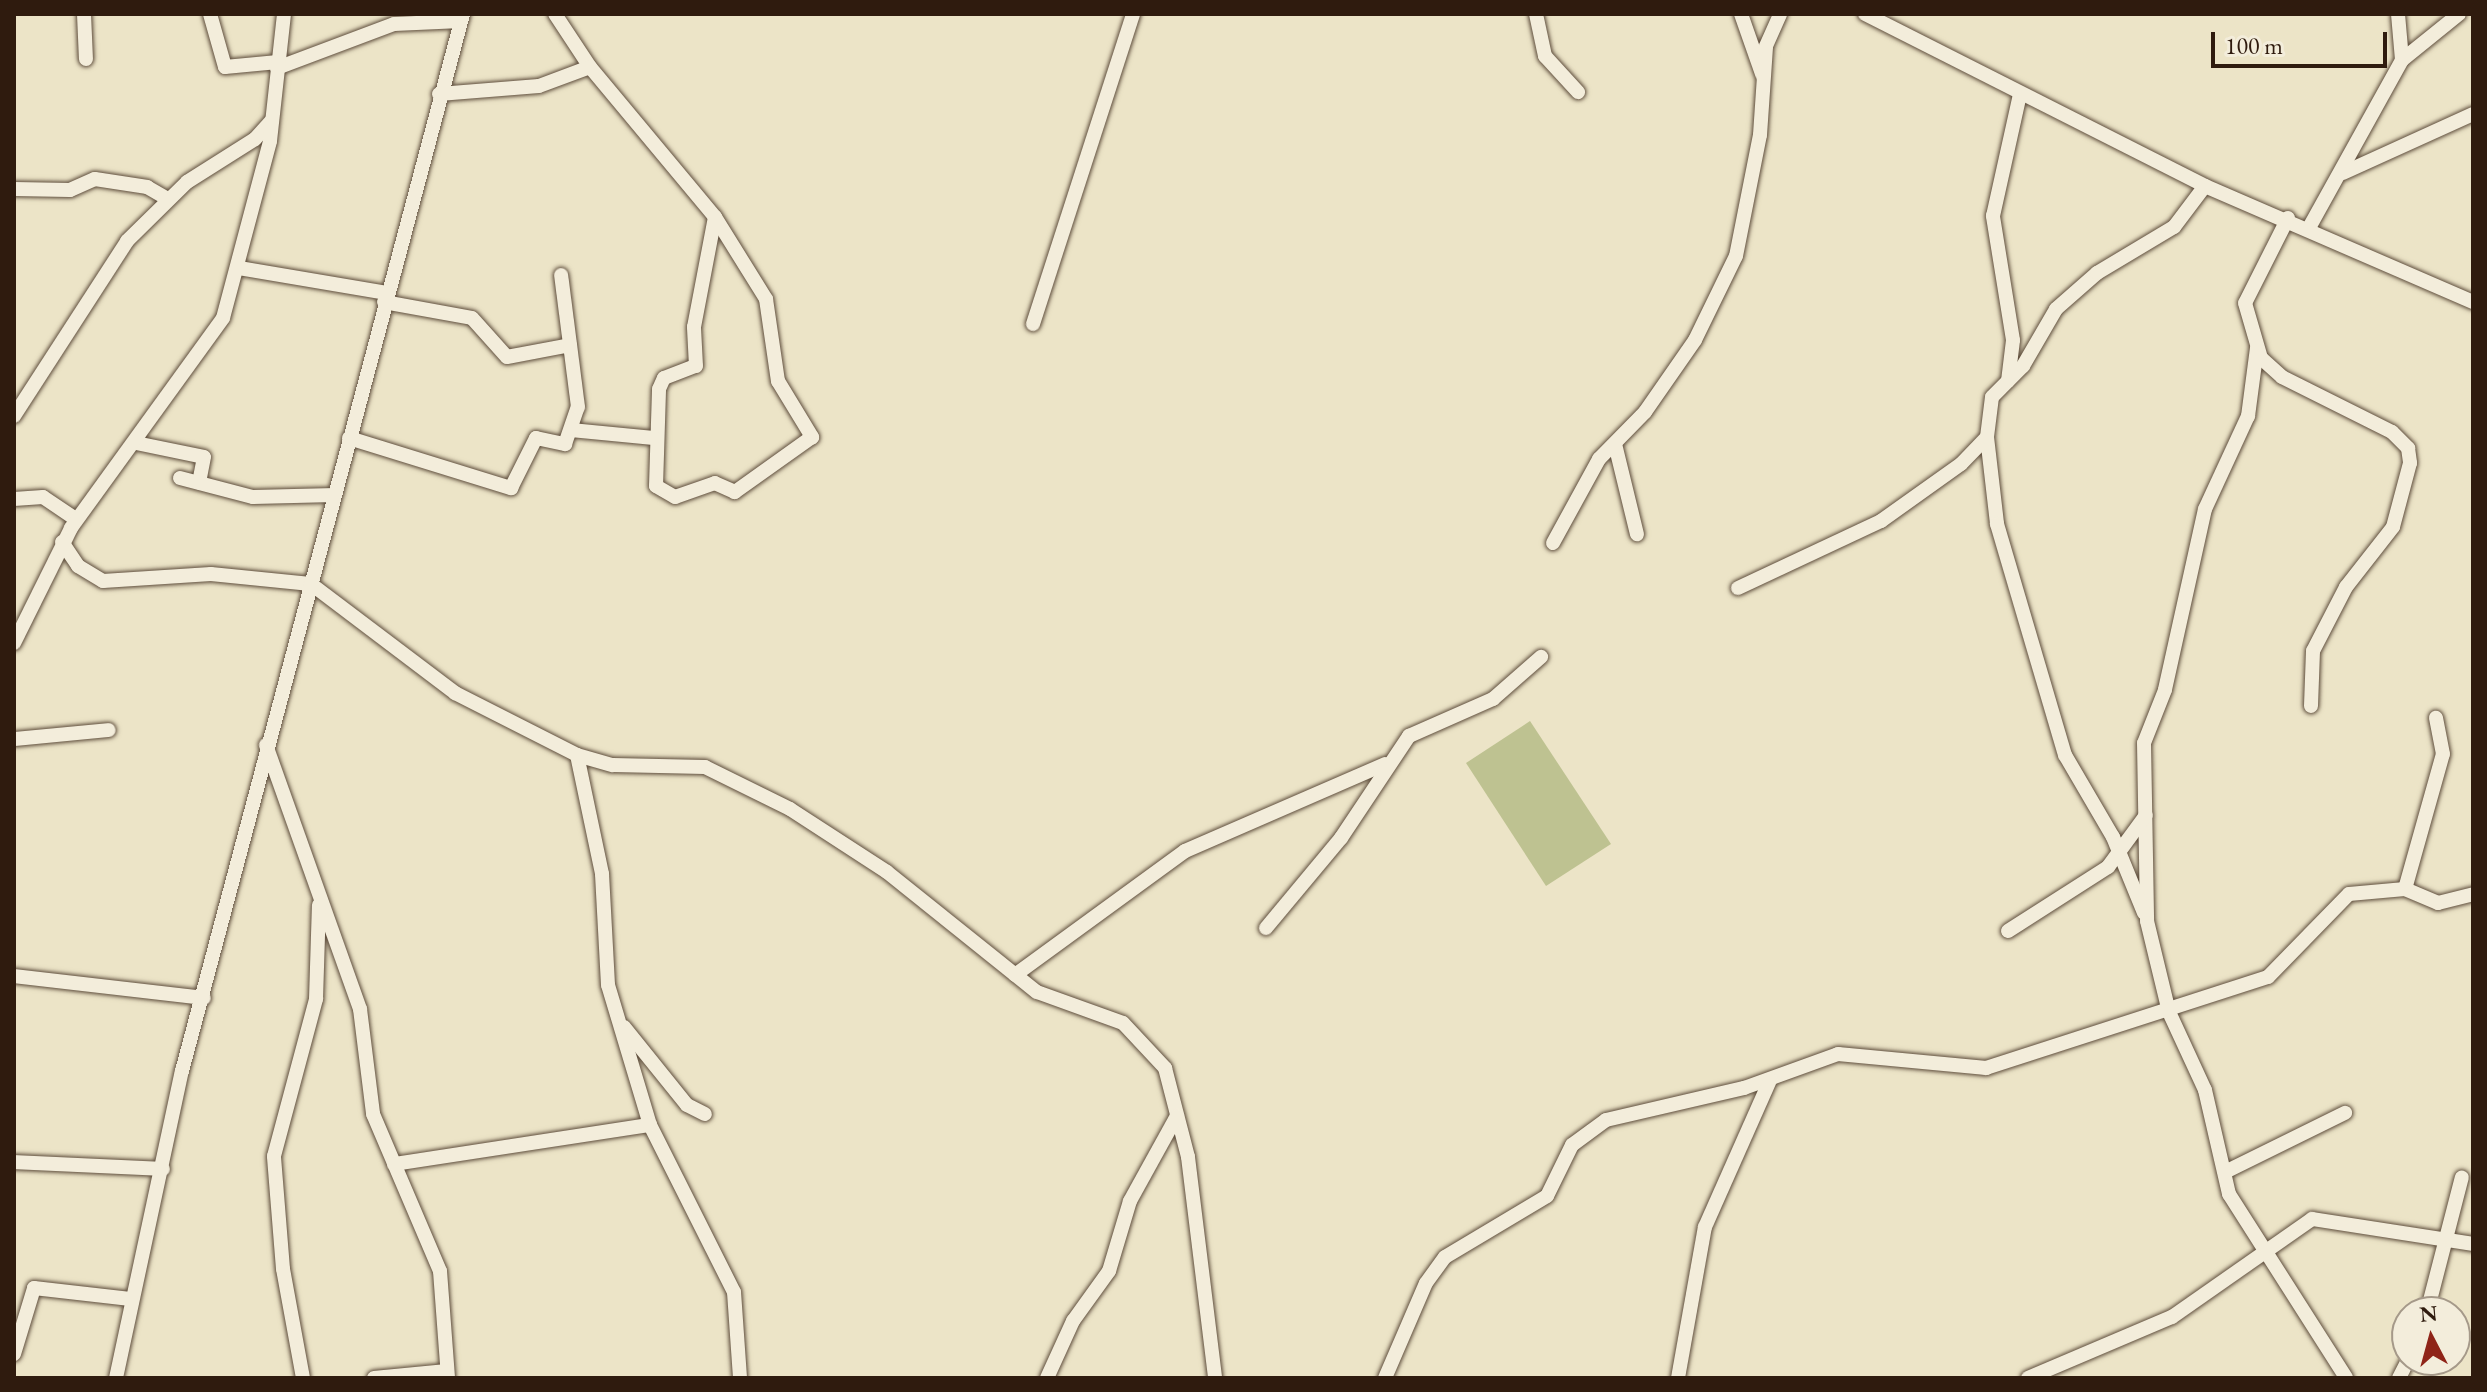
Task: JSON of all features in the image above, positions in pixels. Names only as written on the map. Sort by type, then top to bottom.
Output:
[{"type":"street","points":[[84,14],[86,59]]},
{"type":"street","points":[[116,1378],[130,1299],[266,745],[335,495],[439,94],[462,18],[394,24],[277,65],[225,67],[210,14]]},
{"type":"street","points":[[14,643],[76,519],[136,443],[223,318],[239,268],[271,121],[284,14]]},
{"type":"street","points":[[555,14],[590,67],[715,217],[766,299],[778,381],[811,441],[735,492],[715,483],[675,497],[658,491],[654,438],[660,383],[696,366],[694,327],[715,217]]},
{"type":"street","points":[[1033,324],[1133,14]]},
{"type":"street","points":[[1536,14],[1545,56],[1578,92]]},
{"type":"street","points":[[1741,14],[1764,79]]},
{"type":"street","points":[[1553,543],[1599,459],[1615,444],[1695,340],[1736,256],[1764,79],[1766,46],[1780,14]]},
{"type":"street","points":[[1865,14],[2205,186],[2310,226],[2473,302]]},
{"type":"street","points":[[2398,14],[2402,60]]},
{"type":"street","points":[[2310,226],[2343,173],[2402,60],[2459,14]]},
{"type":"street","points":[[439,94],[539,86],[590,67]]},
{"type":"street","points":[[2008,381],[2013,340],[1993,216],[2020,94]]},
{"type":"street","points":[[2343,173],[2473,114]]},
{"type":"street","points":[[14,416],[49,372],[109,266],[168,199],[271,121]]},
{"type":"street","points":[[14,189],[70,190],[95,179],[147,187],[168,199]]},
{"type":"street","points":[[2205,186],[2174,227],[2072,292],[2008,381],[1992,397],[1987,437],[1997,524],[2065,755],[2119,853],[2147,921],[2169,1012],[2205,1090],[2225,1172],[2263,1257],[2346,1378]]},
{"type":"street","points":[[2288,218],[2245,303],[2257,348],[2271,370],[2392,432],[2408,448],[2405,497],[2393,527],[2346,587],[2313,651],[2311,706]]},
{"type":"street","points":[[239,268],[472,318],[507,357],[570,345]]},
{"type":"street","points":[[349,438],[506,490],[536,438],[563,445],[571,430],[579,397],[561,275]]},
{"type":"street","points":[[2147,921],[2144,743],[2165,690],[2205,509],[2248,416],[2257,348]]},
{"type":"street","points":[[571,430],[654,438]]},
{"type":"street","points":[[1738,588],[1881,521],[1987,437]]},
{"type":"street","points":[[136,443],[204,457],[199,483]]},
{"type":"street","points":[[1615,444],[1637,534]]},
{"type":"street","points":[[180,478],[253,497],[335,495]]},
{"type":"street","points":[[14,499],[43,497],[76,519]]},
{"type":"street","points":[[62,542],[70,559],[103,581],[211,574],[311,584],[455,693],[577,755],[613,765],[684,763],[738,781],[885,870],[1037,992],[1123,1023],[1147,1043],[1165,1068],[1177,1116],[1215,1378]]},
{"type":"street","points":[[1266,928],[1341,838],[1385,764],[1425,723],[1493,699],[1541,657]]},
{"type":"street","points":[[2405,889],[2443,754],[2436,718]]},
{"type":"street","points":[[14,739],[109,730]]},
{"type":"street","points":[[266,745],[360,1009],[367,1093],[440,1271],[447,1374],[374,1378]]},
{"type":"street","points":[[577,755],[602,874],[608,985],[650,1125],[734,1292],[740,1378]]},
{"type":"street","points":[[1015,975],[1185,851],[1385,764]]},
{"type":"street","points":[[2008,931],[2083,886],[2119,853],[2146,815]]},
{"type":"street","points":[[1385,1378],[1426,1283],[1445,1257],[1547,1196],[1572,1145],[1590,1128],[1770,1080],[1838,1054],[1986,1068],[2053,1041],[2169,1012],[2268,977],[2349,894],[2405,889],[2438,903],[2473,894]]},
{"type":"street","points":[[303,1378],[283,1269],[274,1156],[316,999],[320,896]]},
{"type":"street","points":[[14,976],[204,998]]},
{"type":"street","points":[[621,1023],[687,1105],[705,1114]]},
{"type":"street","points":[[1678,1378],[1705,1227],[1770,1080]]},
{"type":"street","points":[[2225,1172],[2345,1113]]},
{"type":"street","points":[[1047,1378],[1073,1321],[1109,1271],[1130,1201],[1177,1116]]},
{"type":"street","points":[[394,1164],[650,1125]]},
{"type":"street","points":[[14,1162],[163,1169]]},
{"type":"street","points":[[2432,1296],[2448,1242],[2462,1177]]},
{"type":"street","points":[[2028,1378],[2172,1317],[2263,1257],[2312,1219],[2473,1244]]},
{"type":"street","points":[[14,1354],[34,1288],[130,1299]]},
{"type":"green space","points":[[1530,721],[1611,844],[1546,886],[1466,763]]}]
